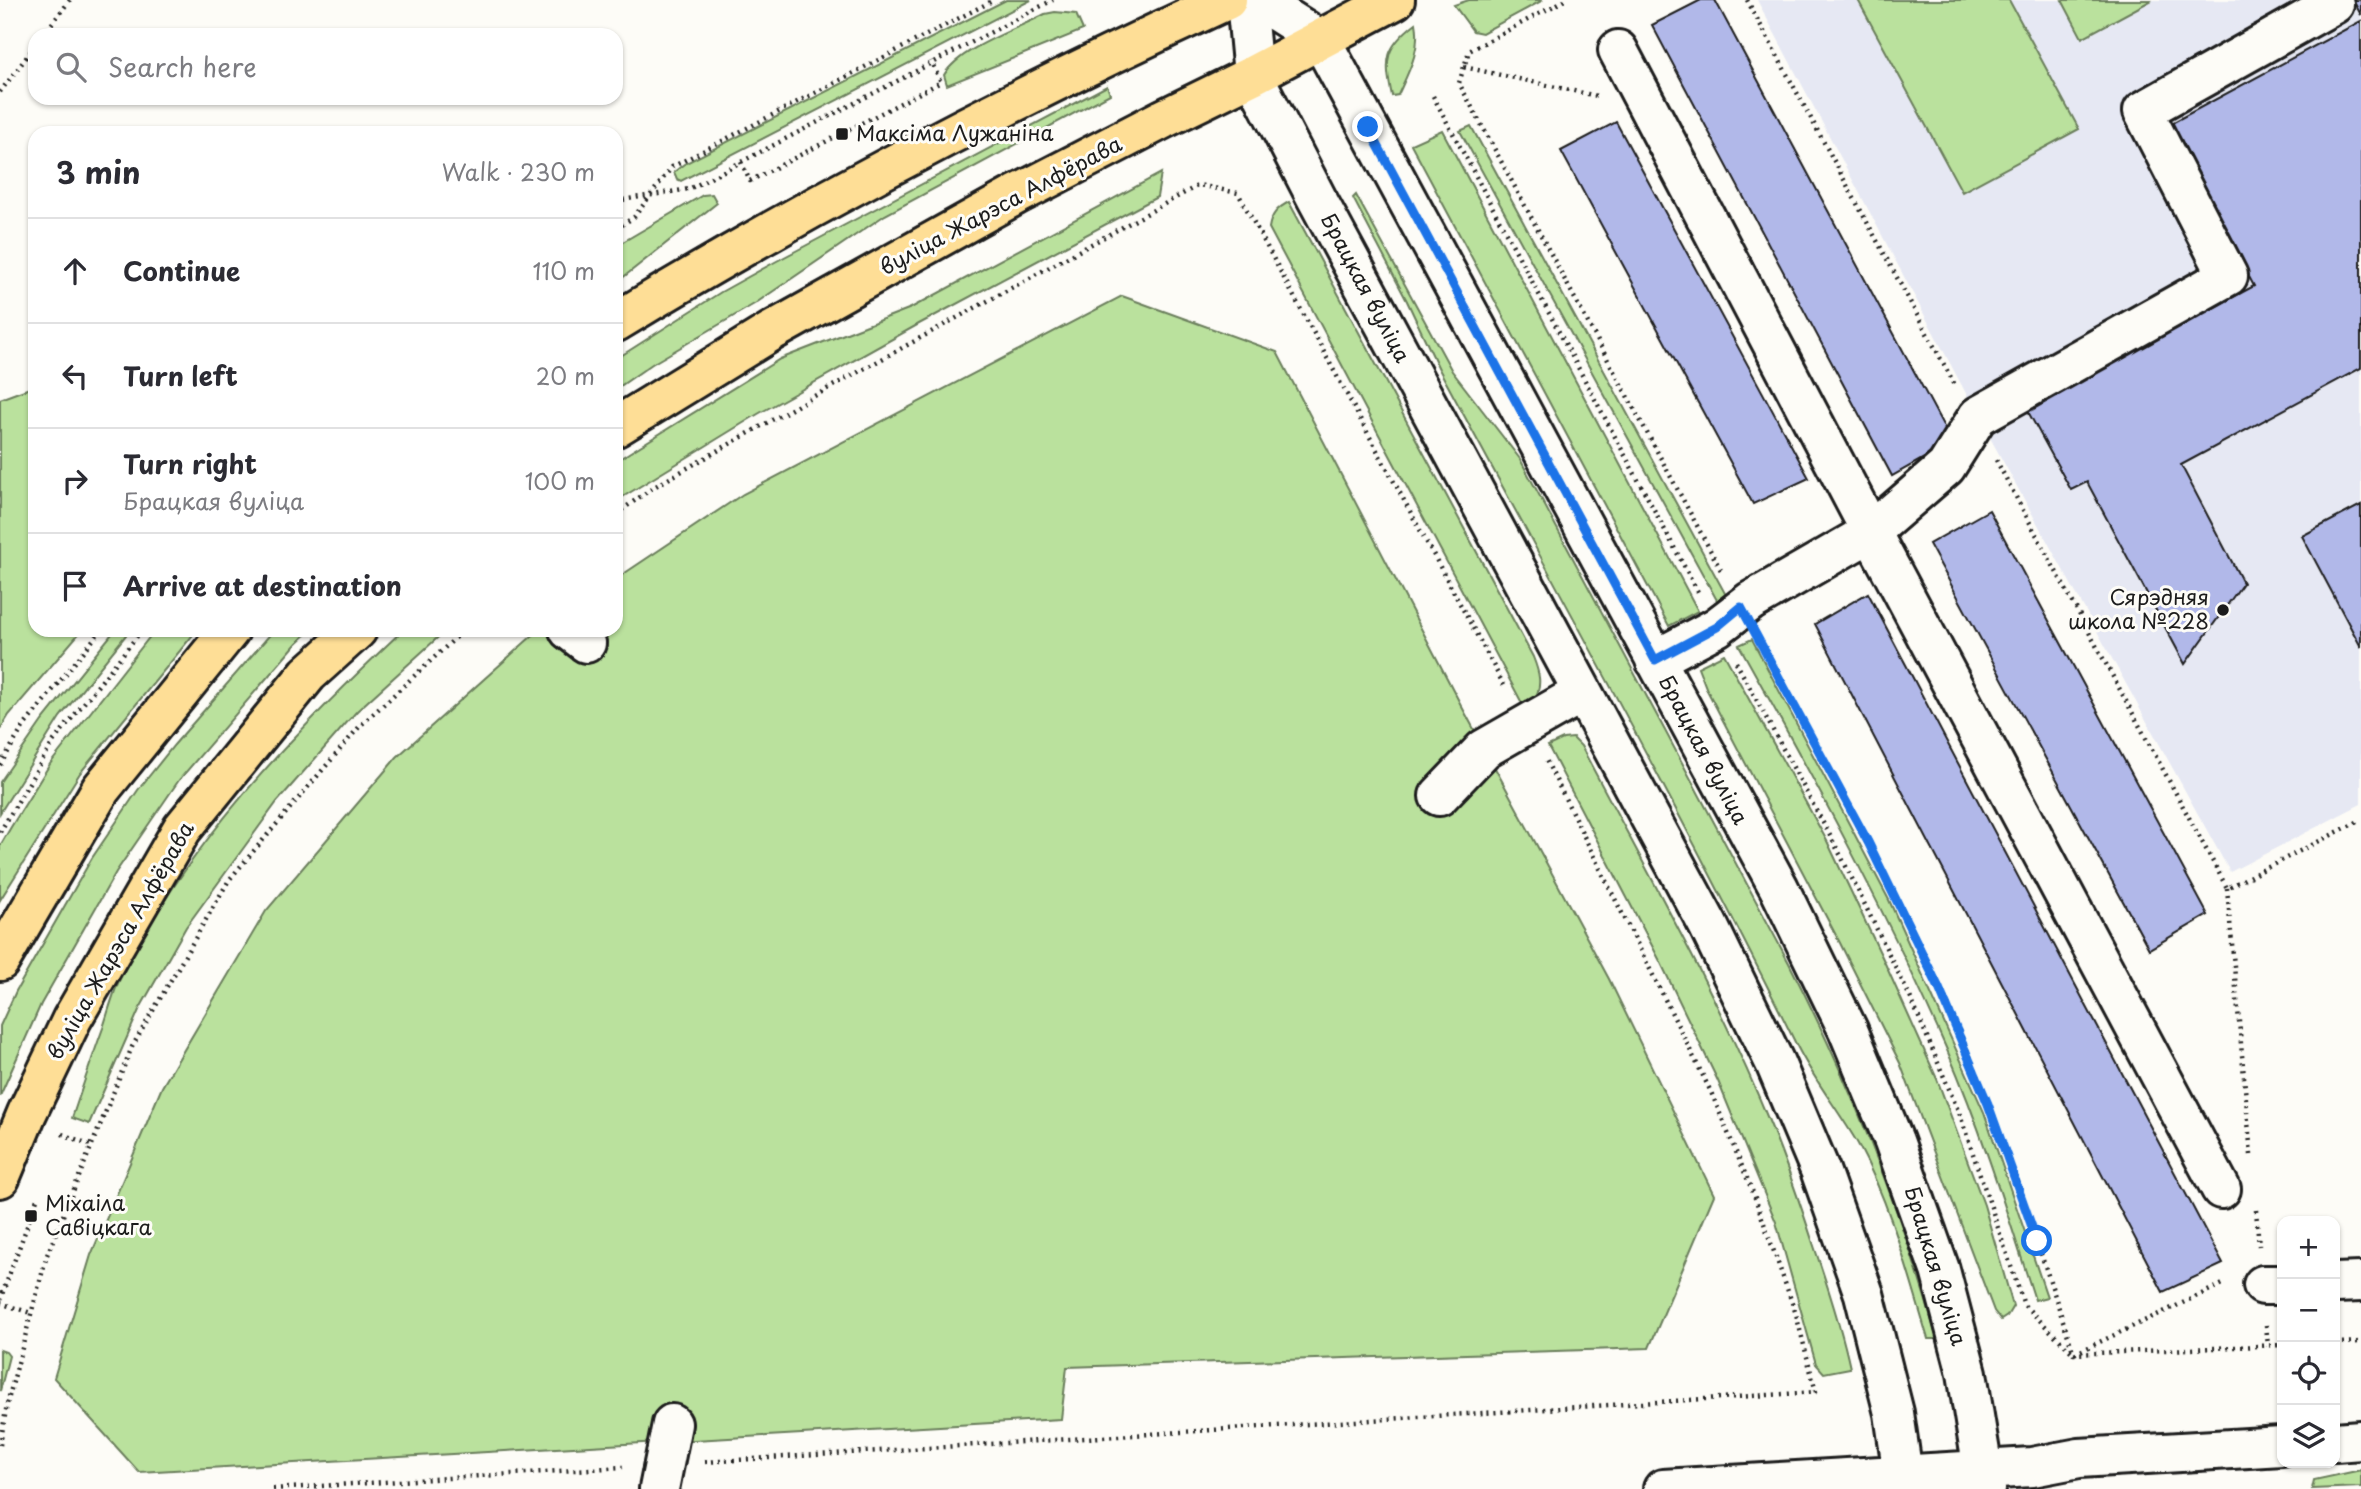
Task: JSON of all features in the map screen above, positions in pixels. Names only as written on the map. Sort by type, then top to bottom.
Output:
[{"type":"main road","points":[[623,318],[729,253],[975,122],[1114,52],[1227,0]]},
{"type":"main road","name":"вуліца Жарэса Алфёрава","points":[[623,423],[772,331],[1016,195],[1395,0]]},
{"type":"main road","points":[[0,961],[101,789],[224,637]]},
{"type":"main road","name":"вуліца Жарэса Алфёрава","points":[[0,1178],[27,1113],[72,1019],[182,828],[308,674],[348,637]]},
{"type":"street","name":"Брацкая вуліца","points":[[1246,0],[1253,75],[1708,925],[1775,1063],[1820,1170],[1864,1293],[1894,1413],[1904,1482]]},
{"type":"street","name":"Брацкая вуліца","points":[[1258,0],[1321,40],[1779,888],[1848,1030],[1894,1141],[1943,1283],[1967,1373],[1984,1480]]},
{"type":"street","points":[[1655,660],[1871,532],[1946,467],[1978,416],[2228,276],[2143,111],[2334,4]]},
{"type":"street","points":[[1618,50],[1871,532],[2238,1194]]},
{"type":"street","points":[[1439,796],[1485,749],[1582,693]]},
{"type":"street","points":[[2340,1283],[2361,1282]]},
{"type":"street","points":[[662,1477],[671,1424]]},
{"type":"street","points":[[2340,1442],[2361,1440]]},
{"type":"street","points":[[1663,1489],[1984,1480],[2079,1458],[2277,1446]]},
{"type":"path","points":[[48,28],[70,0]]},
{"type":"path","points":[[623,224],[634,217],[672,167],[994,0]]},
{"type":"path","points":[[623,200],[689,189],[1053,0]]},
{"type":"path","points":[[1565,0],[1469,51],[1459,83],[1729,617],[1912,1001],[1960,1115],[2024,1305],[2074,1354],[2277,1345]]},
{"type":"path","points":[[1746,0],[2227,888],[2251,1158]]},
{"type":"path","points":[[0,92],[28,55]]},
{"type":"path","points":[[741,162],[750,181],[941,82],[932,61]]},
{"type":"path","points":[[1464,67],[1648,107]]},
{"type":"path","points":[[1433,96],[1729,617],[1868,842],[1939,988],[1988,1104],[2074,1354]]},
{"type":"path","points":[[273,1489],[662,1477],[1816,1392],[1796,1314],[1754,1195],[1711,1092],[1546,761],[1238,193],[1199,185],[809,399],[623,508]]},
{"type":"path","points":[[0,765],[24,726],[95,637]]},
{"type":"path","points":[[0,832],[52,743],[136,637]]},
{"type":"path","points":[[0,1445],[7,1404],[47,1255],[132,1047],[229,880],[360,726],[456,637]]},
{"type":"path","points":[[2227,888],[2361,820]]},
{"type":"path","points":[[56,1145],[60,1133],[91,1144]]},
{"type":"path","points":[[31,1314],[0,1301],[39,1192]]},
{"type":"path","points":[[2238,1194],[2268,1288],[2268,1346]]},
{"type":"path","points":[[2074,1354],[2268,1288]]},
{"type":"path","points":[[2340,1343],[2361,1342]]},
{"type":"shaded area","name":"Сярэдняя школа №228","points":[[1757,0],[2361,0],[2361,804],[2230,872],[1978,416]]},
{"type":"green space","points":[[1006,0],[1031,0],[681,181],[677,179],[674,172],[684,164]]},
{"type":"green space","points":[[1469,0],[1543,0],[1482,33],[1473,31],[1454,5]]},
{"type":"green space","points":[[1858,0],[2009,0],[2079,129],[1962,192]]},
{"type":"green space","points":[[2062,0],[2152,0],[2082,38]]},
{"type":"green space","points":[[1055,12],[1076,14],[1083,30],[947,85],[944,75],[963,56],[1005,33]]},
{"type":"green space","points":[[1416,23],[1417,42],[1413,60],[1398,95],[1392,96],[1388,72],[1389,55],[1398,39]]},
{"type":"green space","points":[[1107,86],[1110,94],[885,215],[756,303],[623,384],[623,355],[721,292]]},
{"type":"green space","points":[[1471,126],[1727,597],[1719,604],[1460,131]]},
{"type":"green space","points":[[1442,130],[1698,611],[1669,626],[1411,144]]},
{"type":"green space","points":[[1161,173],[1157,197],[919,324],[758,414],[623,497],[623,457],[780,359],[911,308]]},
{"type":"green space","points":[[712,194],[717,203],[623,277],[623,242],[703,195]]},
{"type":"green space","points":[[1356,195],[1452,371],[1520,459],[1789,963],[1833,1054],[1872,1147],[1907,1242],[1937,1339],[1928,1339],[1906,1264],[1870,1167],[1797,1046],[1666,790],[1439,369],[1353,198]]},
{"type":"green space","points":[[1289,202],[1533,657],[1539,678],[1534,700],[1523,705],[1269,228],[1275,212]]},
{"type":"green space","points":[[1122,296],[1277,352],[1462,707],[1609,979],[1714,1195],[1649,1348],[1067,1367],[1061,1419],[139,1472],[54,1378],[91,1255],[162,1087],[266,911],[397,757],[531,637],[623,637],[623,574],[743,494]]},
{"type":"green space","points":[[28,389],[28,637],[76,637],[9,715],[0,730],[0,399]]},
{"type":"green space","points":[[109,637],[124,637],[60,717],[0,813],[0,782],[42,721]]},
{"type":"green space","points":[[150,637],[191,637],[80,773],[0,900],[0,846],[50,764]]},
{"type":"green space","points":[[268,637],[304,637],[179,780],[116,872],[41,1004],[0,1096],[0,1026],[16,991],[92,858],[138,790]]},
{"type":"green space","points":[[396,637],[438,637],[357,711],[277,802],[186,927],[139,1010],[89,1124],[72,1118],[118,983],[175,884],[244,793],[321,709]]},
{"type":"green space","points":[[1752,639],[1889,900],[1984,1112],[2047,1297],[2035,1300],[1972,1111],[1924,998],[1848,845],[1739,645]]},
{"type":"green space","points":[[1724,654],[1827,841],[1937,1079],[1984,1205],[2013,1306],[2001,1320],[1994,1311],[1900,1063],[1707,690],[1698,667]]},
{"type":"green space","points":[[1573,738],[1581,746],[1681,934],[1750,1077],[1799,1201],[1834,1307],[1850,1368],[1824,1373],[1816,1364],[1776,1222],[1718,1081],[1660,961],[1548,746]]},
{"type":"green space","points":[[0,1350],[9,1356],[0,1391]]},
{"type":"green space","points":[[2361,1470],[2361,1487],[2312,1489],[2314,1480]]},
{"type":"building","points":[[1701,0],[1715,0],[1952,442],[1892,476],[1652,25]]},
{"type":"building","points":[[2353,0],[2361,0],[2361,15]]},
{"type":"building","points":[[2361,21],[2361,368],[2181,465],[2243,583],[2185,664],[2087,482],[2071,490],[2026,408],[2254,286],[2168,125]]},
{"type":"building","points":[[1616,122],[1809,478],[1753,504],[1561,151]]},
{"type":"building","points":[[2361,505],[2361,647],[2302,536]]},
{"type":"building","points":[[1989,510],[2208,915],[2149,949],[1929,544]]},
{"type":"building","points":[[1868,593],[2223,1264],[2163,1292],[1815,624]]},
{"type":"place","name":"Максіма Лужаніна","points":[[842,134]]},
{"type":"place","name":"Сярэдняя школа №228","points":[[2223,610]]},
{"type":"place","name":"Міхаіла Савіцкага","points":[[31,1216]]},
{"type":"route","points":[[1368,127],[1655,660],[1717,627],[1741,607],[1868,842],[1939,988],[1988,1104],[2037,1241]]}]
